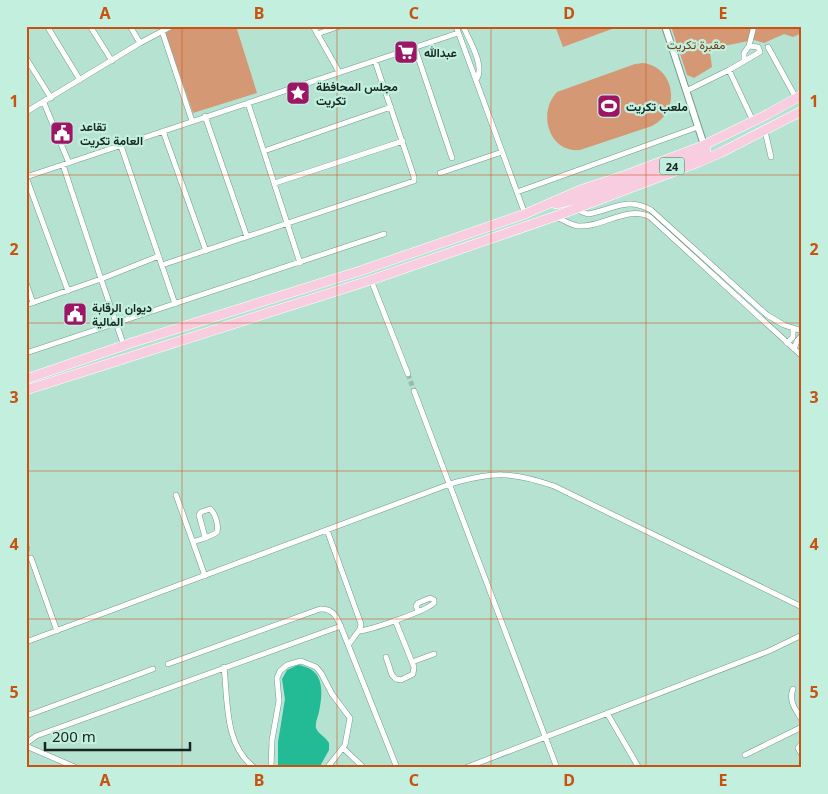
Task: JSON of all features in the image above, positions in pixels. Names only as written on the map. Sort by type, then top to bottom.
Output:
[{"type":"main road","name":"24","points":[[546,206],[579,198],[667,168],[744,132],[791,107],[800,98]]},
{"type":"main road","points":[[26,379],[360,271],[525,214],[575,192],[704,145],[800,98]]},
{"type":"main road","points":[[26,390],[368,281],[580,208],[684,169],[720,153],[802,111]]},
{"type":"main road","points":[[360,271],[368,281]]},
{"type":"street","points":[[47,26],[80,80]]},
{"type":"street","points":[[90,26],[112,61]]},
{"type":"street","points":[[130,26],[140,43]]},
{"type":"street","points":[[26,112],[171,26]]},
{"type":"street","points":[[312,26],[339,72]]},
{"type":"street","points":[[317,34],[340,26]]},
{"type":"street","points":[[456,26],[525,214]]},
{"type":"street","points":[[464,26],[480,66],[480,74],[476,80]]},
{"type":"street","points":[[665,26],[704,145]]},
{"type":"street","points":[[744,60],[744,53],[749,46],[754,26]]},
{"type":"street","points":[[162,31],[192,121]]},
{"type":"street","points":[[68,291],[26,176],[458,33]]},
{"type":"street","points":[[686,91],[760,52],[758,47],[749,46]]},
{"type":"street","points":[[768,47],[800,98]]},
{"type":"street","points":[[415,48],[452,158]]},
{"type":"street","points":[[26,58],[51,98]]},
{"type":"street","points":[[162,266],[413,182],[414,177],[403,141],[375,61]]},
{"type":"street","points":[[729,70],[753,121]]},
{"type":"street","points":[[44,103],[69,163]]},
{"type":"street","points":[[248,103],[300,263]]},
{"type":"street","points":[[264,151],[391,107]]},
{"type":"street","points":[[205,116],[247,238]]},
{"type":"street","points":[[517,192],[698,128]]},
{"type":"street","points":[[765,130],[771,157]]},
{"type":"street","points":[[163,132],[206,251]]},
{"type":"street","points":[[275,183],[403,141]]},
{"type":"street","points":[[121,146],[176,304]]},
{"type":"street","points":[[440,173],[502,152]]},
{"type":"street","points":[[63,165],[124,346]]},
{"type":"street","points":[[580,208],[584,213],[588,214],[629,203],[652,210],[767,315],[793,329],[802,330]]},
{"type":"street","points":[[556,216],[572,225],[580,226],[633,214],[642,214],[650,217],[802,356]]},
{"type":"street","points":[[26,353],[384,234]]},
{"type":"street","points":[[26,305],[101,279],[159,256]]},
{"type":"street","points":[[368,281],[408,374]]},
{"type":"street","points":[[26,282],[33,302]]},
{"type":"street","points":[[787,343],[794,337],[793,329]]},
{"type":"street","points":[[794,350],[797,341],[802,335]]},
{"type":"street","points":[[414,391],[557,768]]},
{"type":"street","points":[[26,642],[450,484],[502,474],[531,478],[570,494],[802,607]]},
{"type":"street","points":[[176,495],[205,576]]},
{"type":"street","points":[[193,542],[215,534],[218,529],[213,512],[210,510],[201,512],[199,516],[205,537]]},
{"type":"street","points":[[327,530],[361,624],[358,632],[348,644]]},
{"type":"street","points":[[31,558],[57,631]]},
{"type":"street","points":[[168,664],[326,608],[333,612],[344,632],[397,768]]},
{"type":"street","points":[[344,632],[368,630],[418,611]]},
{"type":"street","points":[[386,657],[392,675],[398,680],[412,675],[414,670],[412,662],[395,620]]},
{"type":"street","points":[[77,768],[26,746],[36,736],[341,626]]},
{"type":"street","points":[[465,768],[769,651],[802,635]]},
{"type":"street","points":[[412,662],[434,654]]},
{"type":"street","points":[[272,768],[272,740],[279,703],[277,678],[283,667],[293,662],[307,662],[316,667],[332,694],[348,714],[350,723],[343,748],[327,768]]},
{"type":"street","points":[[224,667],[231,731],[241,753],[255,768]]},
{"type":"street","points":[[26,716],[153,669]]},
{"type":"street","points":[[793,689],[792,701],[802,720]]},
{"type":"street","points":[[607,713],[640,768]]},
{"type":"street","points":[[745,755],[802,727]]},
{"type":"street","points":[[802,743],[798,748],[802,755]]},
{"type":"street","points":[[343,748],[364,768]]},
{"type":"green space","points":[[176,26],[236,26],[257,93],[193,113],[166,35]]},
{"type":"green space","points":[[555,26],[620,26],[563,47]]},
{"type":"green space","name":"مقبرة تكريت","points":[[671,26],[802,26],[802,33],[793,37],[784,34],[764,43],[754,40],[713,48],[710,53],[712,67],[694,78],[687,75]]},
{"type":"green space","name":"ملعب تكريت","points":[[643,63],[654,66],[662,72],[668,81],[671,90],[671,101],[662,119],[652,126],[580,150],[569,149],[554,139],[549,130],[547,120],[551,101],[557,92],[635,64]]},
{"type":"shaded area","points":[[298,665],[313,671],[318,676],[320,682],[321,696],[316,728],[329,743],[329,750],[319,768],[278,768],[278,742],[285,699],[282,679],[287,670]]},
{"type":"tunnel","points":[[408,374],[414,391]]},
{"type":"place","name":"عبدالله","points":[[406,52]]},
{"type":"place","name":"مجلس المحافظة تكريت","points":[[298,93]]},
{"type":"place","name":"ملعب تكريت","points":[[609,106]]},
{"type":"place","name":"تقاعد العامة تكريت","points":[[62,133]]},
{"type":"place","name":"ديوان الرقابة المالية","points":[[75,314]]}]
